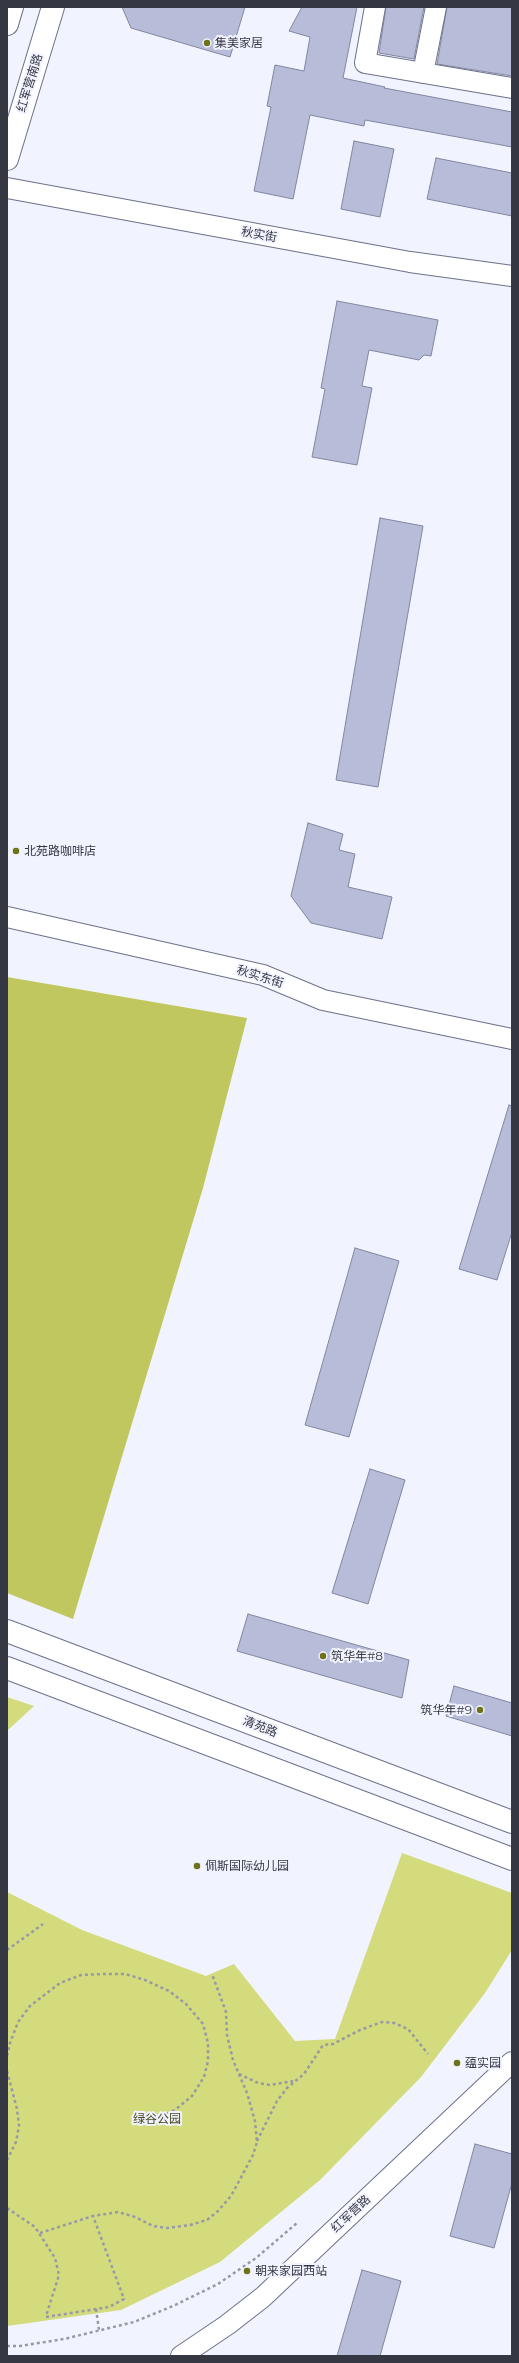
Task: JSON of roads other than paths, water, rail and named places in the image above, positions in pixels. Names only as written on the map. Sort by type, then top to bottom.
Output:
[{"type":"main road","points":[[7,24],[12,7]]},
{"type":"main road","name":"红军营南路","points":[[7,159],[15,110],[53,7]]},
{"type":"main road","name":"清苑路","points":[[7,1631],[512,1822]]},
{"type":"main road","points":[[7,1668],[512,1859]]},
{"type":"street","points":[[376,7],[365,63],[512,88]]},
{"type":"street","points":[[423,73],[436,7]]},
{"type":"street","name":"秋实街","points":[[7,188],[402,260],[512,276]]},
{"type":"street","name":"秋实东街","points":[[7,917],[263,975],[323,1000],[512,1039]]},
{"type":"street","name":"红军营路","points":[[181,2356],[227,2325],[262,2297],[512,2062]]},
{"type":"place","name":"集美家居","points":[[207,43]]},
{"type":"place","name":"北苑路咖啡店","points":[[16,851]]},
{"type":"place","name":"筑华年#8","points":[[323,1656]]},
{"type":"place","name":"筑华年#9","points":[[480,1710]]},
{"type":"place","name":"佩斯国际幼儿园","points":[[197,1866]]},
{"type":"place","name":"蕴实园","points":[[457,2063]]},
{"type":"place","name":"朝来家园西站","points":[[247,2271]]},
{"type":"park label","name":"绿谷公园","points":[[157,2119]]}]
